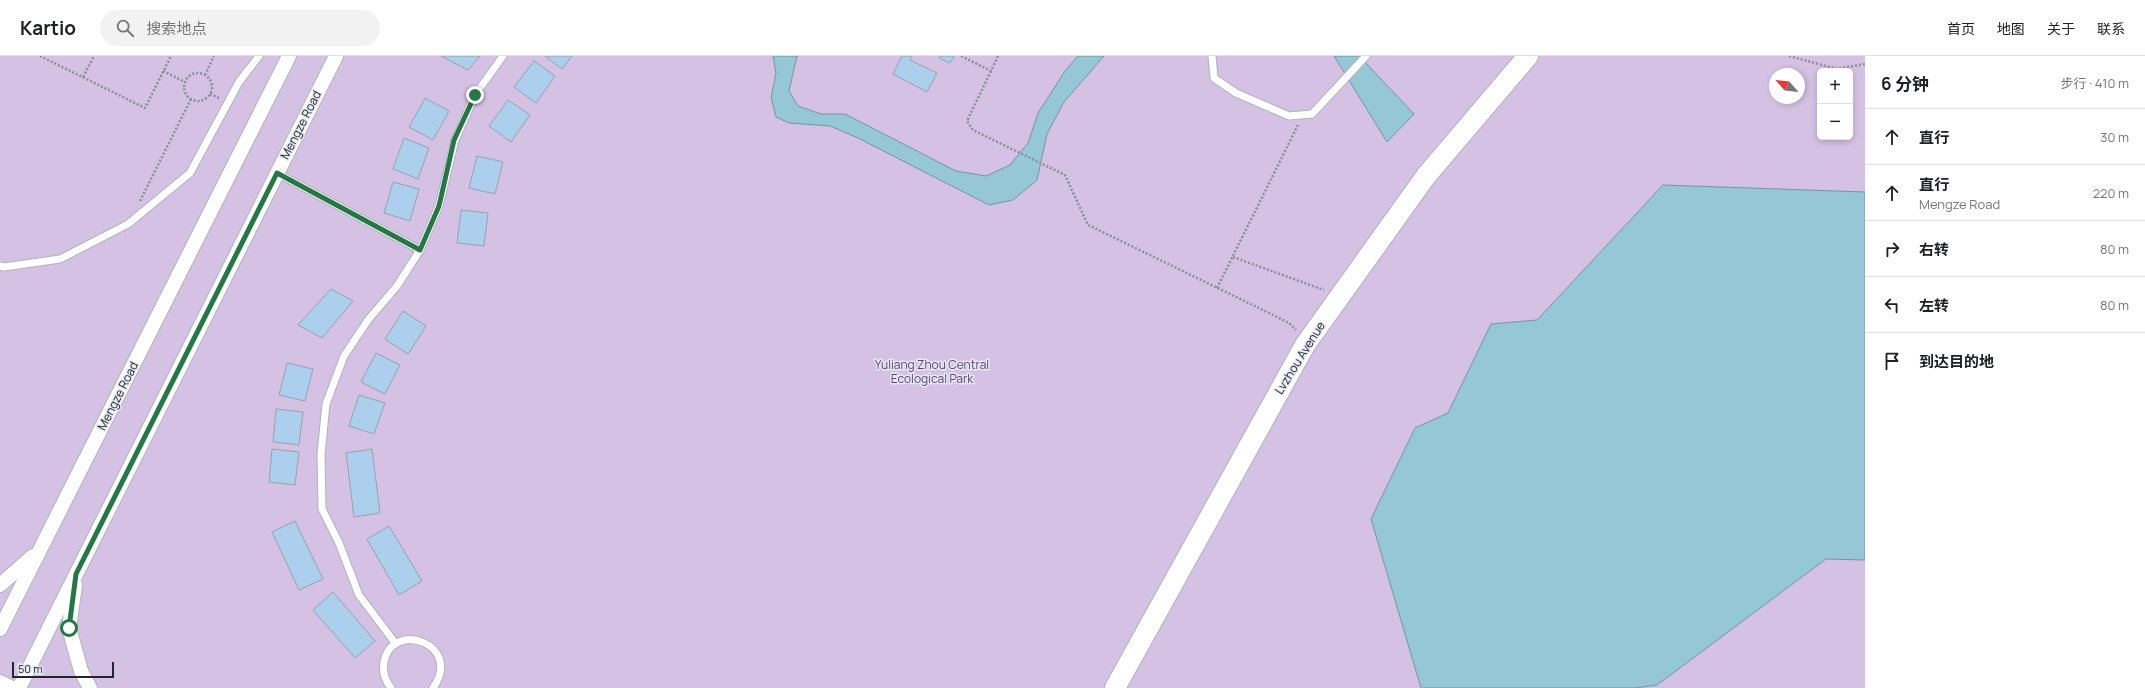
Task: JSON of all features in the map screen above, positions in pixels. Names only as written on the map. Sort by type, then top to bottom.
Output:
[{"type":"main road","name":"Lvzhou Avenue","points":[[1115,688],[1307,341],[1426,176],[1528,56]]},
{"type":"street","name":"Mengze Road","points":[[0,629],[289,56]]},
{"type":"street","name":"Mengze Road","points":[[19,688],[336,56]]},
{"type":"street","points":[[0,585],[40,550]]},
{"type":"street","points":[[76,574],[69,628],[81,671],[90,688]]},
{"type":"street","points":[[0,682],[12,688]]},
{"type":"lane","points":[[0,266],[4,268],[60,259],[128,224],[190,173],[239,82],[258,56]]},
{"type":"lane","points":[[396,644],[359,595],[338,543],[322,509],[321,454],[326,404],[344,356],[368,320],[397,286],[420,250],[439,206],[454,140],[475,95],[504,56]]},
{"type":"lane","points":[[1212,56],[1214,78],[1236,93],[1288,116],[1312,114],[1366,56]]},
{"type":"lane","points":[[277,173],[420,250]]},
{"type":"lane","points":[[391,688],[385,679],[383,669],[386,655],[396,644],[404,640],[413,639],[431,646],[437,653],[441,671],[433,688]]},
{"type":"path","points":[[40,56],[145,108],[171,56]]},
{"type":"path","points":[[83,77],[94,56]]},
{"type":"path","points":[[205,75],[214,56]]},
{"type":"path","points":[[961,56],[990,71]]},
{"type":"path","points":[[998,56],[967,121],[973,130],[1065,175],[1088,225],[1289,323],[1307,341]]},
{"type":"path","points":[[1789,56],[1837,69],[1865,64]]},
{"type":"path","points":[[163,71],[185,82]]},
{"type":"path","points":[[200,73],[205,75],[211,81],[210,94],[204,100],[191,99],[185,92],[185,82],[191,75],[200,73]]},
{"type":"path","points":[[128,224],[191,99]]},
{"type":"path","points":[[1217,288],[1303,115]]},
{"type":"path","points":[[1232,257],[1340,296]]},
{"type":"green space","name":"Yuliang Zhou Central Ecological Park","points":[[0,56],[1865,56],[1865,688],[0,688]]},
{"type":"water","points":[[773,56],[797,56],[789,91],[798,106],[821,114],[845,114],[956,171],[986,176],[1010,165],[1028,143],[1038,113],[1065,71],[1078,56],[1104,56],[1064,102],[1047,134],[1037,180],[1013,200],[989,205],[858,138],[830,126],[789,123],[776,117],[771,98],[776,73]]},
{"type":"water","points":[[1334,56],[1362,56],[1363,60],[1414,114],[1387,142]]},
{"type":"water","points":[[1663,185],[1865,192],[1865,560],[1826,559],[1657,685],[1635,688],[1421,688],[1371,519],[1415,428],[1448,413],[1491,324],[1537,320]]},
{"type":"building","points":[[441,56],[480,56],[468,70]]},
{"type":"building","points":[[545,56],[572,56],[562,69]]},
{"type":"building","points":[[902,56],[912,56],[910,60],[937,73],[927,92],[893,74]]},
{"type":"building","points":[[940,56],[954,56],[950,63],[939,58]]},
{"type":"building","points":[[534,61],[555,76],[536,103],[514,87]]},
{"type":"building","points":[[425,98],[449,111],[433,140],[409,127]]},
{"type":"building","points":[[508,100],[530,115],[511,142],[489,126]]},
{"type":"building","points":[[404,138],[429,148],[418,179],[393,169]]},
{"type":"building","points":[[477,156],[503,162],[495,194],[469,188]]},
{"type":"building","points":[[393,182],[419,189],[410,221],[384,213]]},
{"type":"building","points":[[461,210],[488,213],[484,246],[457,243]]},
{"type":"building","points":[[331,289],[353,301],[322,338],[298,325]]},
{"type":"building","points":[[403,311],[426,326],[408,354],[385,339]]},
{"type":"building","points":[[376,353],[400,365],[385,394],[361,382]]},
{"type":"building","points":[[287,363],[313,369],[305,401],[279,395]]},
{"type":"building","points":[[359,395],[385,403],[374,434],[349,426]]},
{"type":"building","points":[[276,409],[303,412],[299,445],[273,442]]},
{"type":"building","points":[[272,449],[299,452],[295,485],[269,482]]},
{"type":"building","points":[[372,449],[380,513],[354,517],[346,453]]},
{"type":"building","points":[[295,521],[323,579],[299,590],[272,532]]},
{"type":"building","points":[[389,526],[422,581],[399,595],[367,539]]},
{"type":"building","points":[[333,592],[375,641],[355,658],[313,610]]},
{"type":"route","points":[[69,628],[76,574],[277,173],[420,250],[439,206],[454,140],[475,95]]}]
